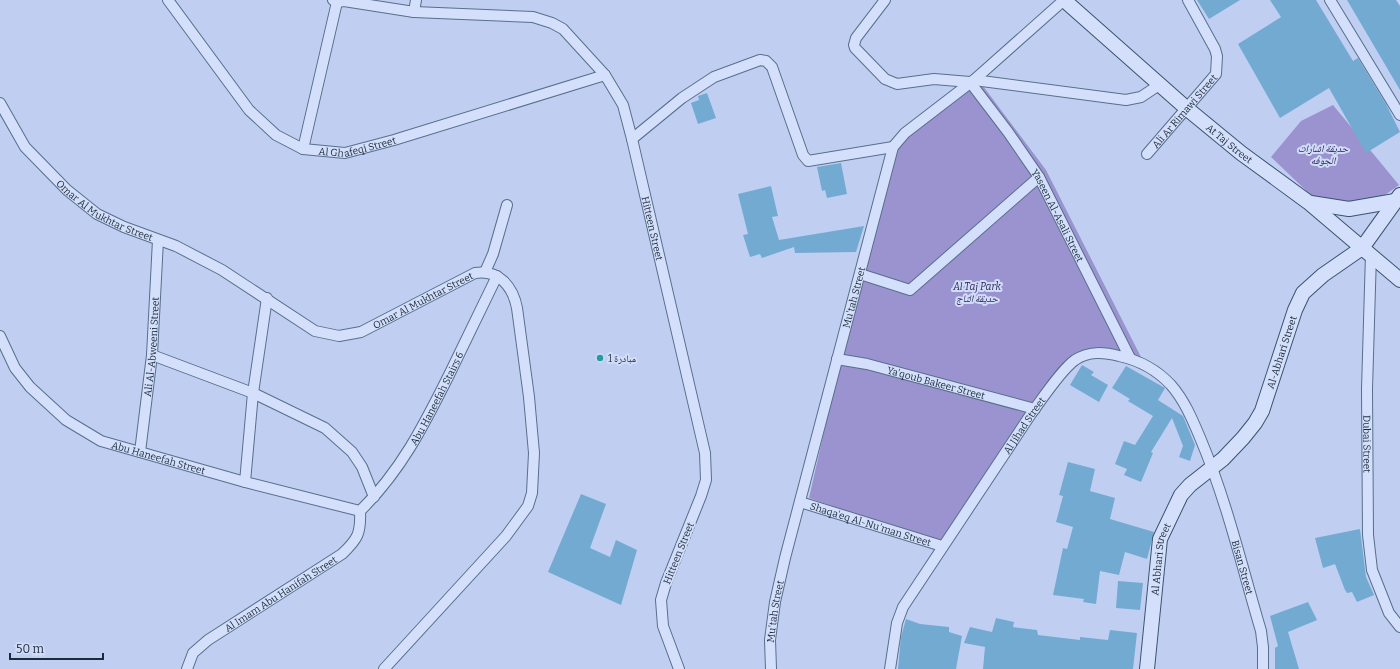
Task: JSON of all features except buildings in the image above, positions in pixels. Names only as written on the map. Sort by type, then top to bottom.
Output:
[{"type":"street","name":"Al Ghafeqi Street","points":[[168,0],[249,110],[276,135],[303,149],[326,152],[351,151],[394,140],[605,75]]},
{"type":"street","name":"Hitteen Street","points":[[335,1],[344,0],[414,12],[534,17],[552,23],[563,29],[605,75],[623,105],[702,436],[706,466],[706,480],[701,496],[666,583],[661,600],[663,626],[679,669]]},
{"type":"street","points":[[414,12],[416,0]]},
{"type":"street","points":[[885,0],[854,42],[855,48],[877,72],[885,79],[897,84],[934,79],[950,79],[1126,100],[1141,97],[1158,85]]},
{"type":"street","name":"Mu'tah Street","points":[[771,669],[770,640],[775,602],[893,147],[905,133],[972,81],[1064,0]]},
{"type":"street","name":"At Taj Street","points":[[1064,0],[1185,108],[1241,153],[1308,202],[1400,280]]},
{"type":"street","name":"Ali Ar Rimawi Street","points":[[1147,154],[1185,108],[1213,79],[1217,66],[1215,49],[1188,0]]},
{"type":"street","points":[[1330,0],[1400,115]]},
{"type":"street","points":[[303,149],[335,1]]},
{"type":"street","points":[[632,139],[682,98],[714,77],[760,60],[766,61],[772,67],[803,155],[808,161],[893,147]]},
{"type":"street","name":"Yaseen Al-Asali Street","points":[[972,81],[1039,177],[1130,358]]},
{"type":"street","name":"Omar Al Mukhtar Street","points":[[0,103],[26,147],[67,190],[97,214],[124,228],[176,246],[222,270],[267,298],[315,331],[339,336],[350,335],[373,327],[447,286],[475,273],[485,272],[497,276],[509,285],[515,297],[517,308],[529,398],[534,453],[532,493],[528,506],[522,517],[384,669]]},
{"type":"street","points":[[860,274],[910,290],[1039,177]]},
{"type":"street","points":[[1308,202],[1329,207],[1349,209],[1398,198]]},
{"type":"street","points":[[1366,251],[1398,198]]},
{"type":"street","points":[[485,272],[493,254],[507,205]]},
{"type":"street","name":"Ali Al-Abweeni Street","points":[[140,452],[152,355],[158,240]]},
{"type":"street","name":"Al-Abhari Street","points":[[1213,468],[1243,438],[1262,411],[1295,310],[1303,293],[1322,275],[1366,251]]},
{"type":"street","name":"Dubai Street","points":[[1366,251],[1368,535],[1372,570],[1387,608],[1400,627]]},
{"type":"street","name":"Abu Haneefah Stairs 6","points":[[360,511],[374,498],[407,455],[430,412],[497,276]]},
{"type":"street","points":[[246,482],[253,393],[267,298]]},
{"type":"street","name":"Abu Haneefah Street","points":[[0,336],[15,368],[30,387],[66,420],[101,441],[246,482],[360,511]]},
{"type":"street","name":"Al Jihad Street","points":[[890,669],[896,623],[903,607],[942,546],[1035,408],[1070,366],[1081,357],[1097,352],[1130,358],[1142,363],[1157,373],[1181,398],[1190,414],[1213,468]]},
{"type":"street","points":[[152,355],[253,393],[325,428],[352,452],[362,467],[374,498]]},
{"type":"street","name":"Ya'qoub Bakeer Street","points":[[837,359],[867,364],[1035,408]]},
{"type":"street","name":"Al Abhari Street","points":[[1147,669],[1160,539],[1181,495],[1190,485],[1213,468]]},
{"type":"street","name":"Bisan Street","points":[[1213,468],[1261,631],[1263,647],[1262,669]]},
{"type":"street","name":"Shaqa'eq Al-Nu'man Street","points":[[800,502],[942,546]]},
{"type":"street","name":"Al Imam Abu Hanifah Street","points":[[188,669],[193,653],[208,640],[342,554],[351,546],[358,538],[361,526],[360,511]]},
{"type":"green space","name":"Al Taj Park حديقة التاج","points":[[980,82],[1046,170],[1141,357],[1095,349],[1074,357],[945,545],[809,498],[841,357],[895,146]]},
{"type":"green space","name":"حديقة اشارات الجوفه","points":[[1333,105],[1399,185],[1378,200],[1352,208],[1318,202],[1271,157],[1301,121]]},
{"type":"place","name":"مبادرة 1","points":[[600,358]]}]
